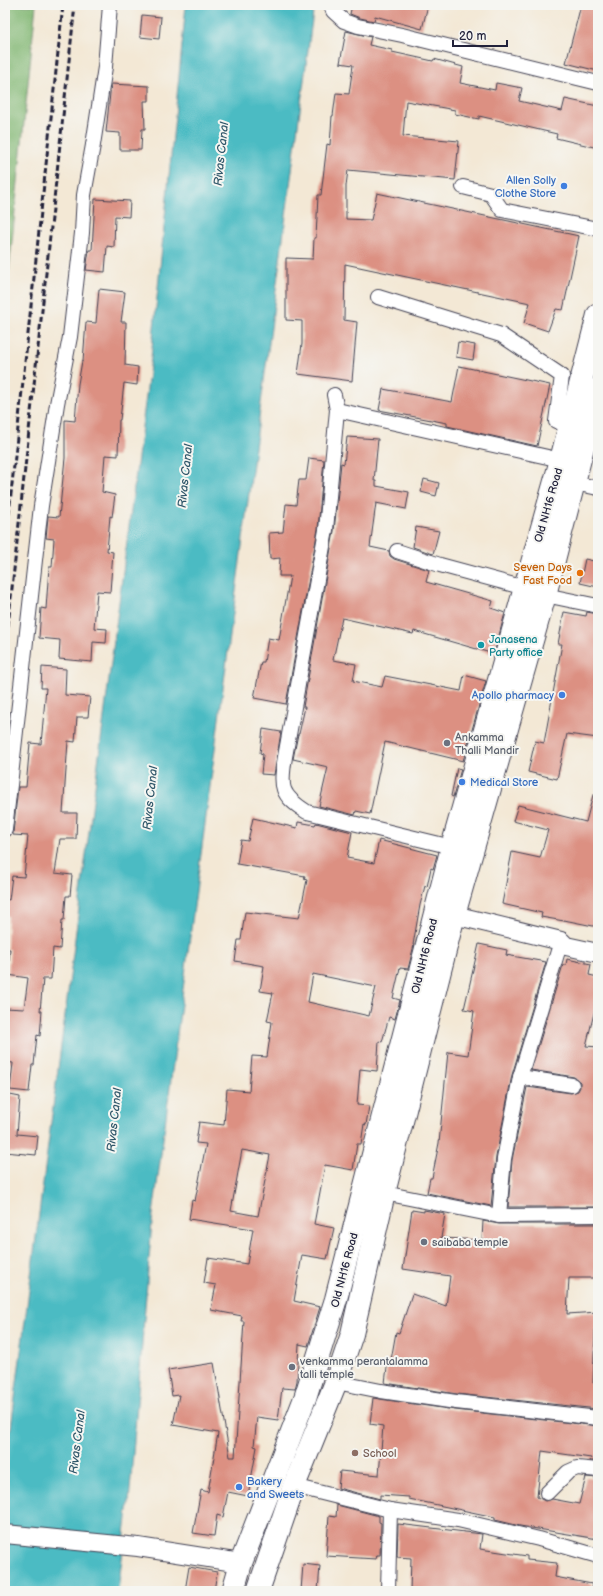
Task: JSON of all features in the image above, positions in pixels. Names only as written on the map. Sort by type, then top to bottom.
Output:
[{"type":"main road","name":"Old NH16 Road","points":[[233,1591],[241,1563],[305,1398],[336,1299],[452,847],[561,460],[598,315]]},
{"type":"main road","name":"Old NH16 Road","points":[[258,1591],[294,1486],[336,1382],[352,1334],[384,1193],[454,915],[545,595],[598,389]]},
{"type":"street","points":[[5,830],[41,506],[57,404],[70,337],[82,233],[84,195],[105,67],[110,5]]},
{"type":"street","points":[[331,5],[333,11],[344,21],[358,26],[598,83]]},
{"type":"street","points":[[463,188],[491,194],[502,210],[598,229]]},
{"type":"street","points":[[378,297],[501,335],[562,376],[556,421],[569,426]]},
{"type":"street","points":[[334,396],[336,410],[326,530],[282,775],[284,792],[292,802],[307,812],[452,847]]},
{"type":"street","points":[[336,410],[561,460]]},
{"type":"street","points":[[574,483],[598,488]]},
{"type":"street","points":[[397,551],[440,565],[525,588]]},
{"type":"street","points":[[545,595],[598,606]]},
{"type":"street","points":[[454,915],[561,941],[566,946],[598,953]]},
{"type":"street","points":[[499,1216],[504,1159],[520,1077],[561,941]]},
{"type":"street","points":[[520,1077],[572,1085]]},
{"type":"street","points":[[384,1193],[499,1216],[598,1215]]},
{"type":"street","points":[[336,1382],[381,1391],[456,1402],[598,1418]]},
{"type":"street","points":[[547,1493],[568,1472],[577,1468],[598,1470]]},
{"type":"street","points":[[294,1486],[390,1510],[458,1520],[539,1539],[598,1556]]},
{"type":"street","points":[[388,1591],[390,1510]]},
{"type":"street","points":[[5,1534],[138,1547],[241,1563]]},
{"type":"green space","points":[[5,5],[36,5],[9,270],[5,268]]},
{"type":"water","name":"Rivas Canal","points":[[186,5],[314,5],[152,1222],[129,1502],[118,1591],[5,1591],[5,1438],[11,1428],[151,358]]},
{"type":"building","points":[[352,5],[428,5],[422,29],[375,16],[374,21],[360,18],[350,14]]},
{"type":"building","points":[[581,5],[598,5],[598,71],[566,63]]},
{"type":"building","points":[[142,15],[161,17],[159,39],[140,37]]},
{"type":"building","points":[[346,31],[371,37],[369,45],[392,50],[392,52],[433,61],[434,59],[463,67],[460,83],[495,90],[496,83],[522,88],[519,101],[562,111],[565,99],[598,106],[598,148],[556,138],[557,134],[479,116],[479,119],[455,114],[455,110],[406,101],[403,136],[459,141],[455,180],[348,170],[346,186],[346,219],[371,220],[377,193],[579,236],[563,310],[556,309],[548,331],[524,323],[530,303],[345,264],[344,320],[357,322],[352,381],[298,374],[302,344],[302,321],[286,320],[286,258],[313,259],[314,238],[316,238],[318,195],[321,195],[327,144],[330,145],[332,116],[336,93],[349,94],[353,65],[340,63]]},
{"type":"building","points":[[111,84],[149,86],[149,101],[144,101],[145,129],[142,129],[141,150],[120,150],[120,133],[106,132]]},
{"type":"building","points":[[95,199],[130,201],[129,217],[115,216],[114,247],[107,246],[105,272],[86,270],[89,250],[92,250]]},
{"type":"building","points":[[99,289],[125,292],[121,322],[126,322],[125,365],[138,367],[137,385],[124,383],[119,420],[118,456],[105,455],[102,492],[115,495],[112,517],[110,516],[107,551],[113,552],[110,592],[97,591],[94,628],[107,629],[106,643],[93,642],[92,662],[59,659],[60,640],[39,638],[41,608],[46,609],[49,567],[52,567],[54,539],[46,538],[48,516],[59,517],[65,458],[65,420],[75,421],[78,384],[83,361],[86,322],[96,323]]},
{"type":"building","points":[[458,342],[475,345],[473,360],[456,357]]},
{"type":"building","points":[[459,366],[550,385],[537,446],[447,426],[447,423],[379,410],[383,389],[452,402]]},
{"type":"building","points":[[347,437],[378,439],[374,481],[376,481],[376,486],[409,492],[406,509],[376,503],[370,547],[389,551],[390,556],[394,559],[429,570],[426,582],[493,601],[491,608],[505,613],[494,654],[414,631],[413,634],[342,618],[333,660],[356,664],[353,681],[382,687],[385,676],[461,691],[464,675],[486,681],[463,761],[385,742],[370,814],[356,811],[355,815],[319,806],[328,767],[293,759],[305,707],[303,707],[334,531],[341,463],[344,464]]},
{"type":"building","points":[[309,458],[324,460],[318,529],[286,704],[254,698],[261,662],[264,662],[268,638],[279,640],[290,576],[279,576],[280,558],[270,559],[269,533],[283,532],[286,504],[296,505],[299,480],[306,480]]},
{"type":"building","points":[[424,479],[439,483],[436,496],[421,492]]},
{"type":"building","points":[[416,527],[439,531],[433,554],[413,547]]},
{"type":"building","points":[[585,559],[598,562],[598,587],[580,583]]},
{"type":"building","points":[[564,612],[586,616],[587,612],[598,614],[598,738],[567,734],[557,779],[528,772],[535,741],[544,743],[562,644],[558,644]]},
{"type":"building","points":[[42,667],[66,669],[65,695],[90,697],[88,717],[77,717],[75,742],[68,741],[63,813],[77,813],[76,839],[60,839],[55,873],[72,875],[70,896],[66,896],[64,920],[62,920],[60,949],[53,948],[51,979],[43,979],[40,1011],[42,1011],[40,1036],[37,1035],[29,1092],[10,1090],[13,1063],[5,1062],[5,1008],[24,1009],[28,978],[8,975],[10,949],[7,949],[8,916],[5,915],[6,899],[9,900],[12,876],[24,877],[28,836],[13,835],[13,833],[18,787],[26,787],[30,743],[41,744],[46,688],[41,688]]},
{"type":"building","points":[[263,729],[281,732],[274,775],[261,774],[263,754],[260,753]]},
{"type":"building","points":[[457,768],[461,769],[453,797],[451,796]]},
{"type":"building","points":[[593,795],[598,796],[598,927],[541,917],[542,913],[502,904],[512,852],[540,858],[548,830],[513,821],[518,805],[586,822]]},
{"type":"building","points":[[253,818],[297,828],[298,822],[315,825],[316,823],[352,832],[347,858],[374,863],[379,840],[437,855],[433,869],[431,868],[427,887],[425,886],[420,905],[414,945],[408,969],[400,968],[393,998],[400,1000],[395,1019],[389,1017],[382,1042],[379,1041],[377,1071],[360,1069],[357,1105],[369,1106],[361,1144],[357,1144],[353,1170],[325,1165],[314,1224],[334,1228],[327,1259],[302,1255],[294,1301],[320,1307],[308,1346],[299,1344],[297,1381],[295,1389],[282,1388],[278,1420],[257,1417],[254,1446],[257,1447],[248,1496],[228,1492],[223,1517],[217,1515],[214,1536],[193,1533],[201,1490],[208,1492],[218,1433],[173,1425],[179,1395],[172,1396],[168,1370],[214,1363],[230,1457],[235,1457],[244,1321],[241,1321],[242,1316],[211,1310],[216,1285],[204,1283],[208,1258],[247,1264],[253,1229],[189,1219],[192,1200],[195,1201],[206,1144],[196,1143],[199,1122],[224,1125],[227,1089],[249,1091],[252,1056],[267,1057],[272,1022],[267,1021],[273,993],[260,991],[264,966],[235,961],[238,940],[241,940],[245,912],[299,918],[307,880],[304,879],[305,876],[237,864],[241,840],[248,841]],"holes":[[[313,974],[376,987],[369,1016],[308,1002]],[[242,1150],[270,1155],[258,1216],[231,1211]]]},
{"type":"building","points":[[479,944],[507,950],[506,955],[546,962],[512,1075],[496,1157],[491,1206],[427,1193],[430,1178],[432,1178],[439,1143],[448,1052],[468,1055],[474,1011],[464,1009]]},
{"type":"building","points":[[567,959],[591,964],[589,975],[598,977],[598,1009],[595,1009],[586,1046],[598,1047],[598,1207],[508,1207],[512,1160],[527,1087],[571,1093],[578,1091],[580,1087],[580,1082],[574,1077],[531,1070],[563,965],[566,965]]},
{"type":"building","points":[[5,1094],[20,1097],[17,1134],[38,1136],[36,1155],[5,1152]]},
{"type":"building","points":[[412,1210],[424,1212],[424,1210],[445,1214],[441,1238],[482,1240],[483,1221],[499,1224],[598,1224],[598,1278],[569,1278],[567,1314],[598,1312],[598,1330],[595,1330],[593,1383],[598,1383],[598,1409],[457,1394],[385,1383],[388,1359],[391,1360],[396,1332],[399,1333],[412,1294],[446,1306],[450,1276],[403,1269]]},
{"type":"building","points":[[373,1398],[455,1410],[598,1426],[598,1461],[590,1461],[591,1458],[542,1451],[537,1497],[545,1501],[552,1499],[579,1504],[586,1477],[598,1478],[598,1539],[520,1526],[495,1520],[495,1517],[409,1499],[409,1497],[380,1495],[380,1499],[338,1488],[340,1471],[379,1475],[383,1426],[370,1424]]},
{"type":"building","points":[[337,1505],[379,1516],[379,1522],[381,1523],[380,1555],[377,1555],[376,1559],[326,1556],[329,1516],[336,1517]]},
{"type":"building","points":[[398,1524],[482,1534],[480,1549],[527,1556],[527,1560],[557,1563],[555,1577],[592,1584],[591,1591],[410,1591],[411,1558],[397,1557]]},
{"type":"building","points":[[303,1564],[320,1566],[318,1591],[301,1591]]},
{"type":"building","points":[[189,1567],[217,1572],[214,1591],[185,1591]]},
{"type":"railway","points":[[5,550],[63,5]]},
{"type":"railway","points":[[5,653],[75,5]]},
{"type":"place","name":"Allen Solly Clothe Store","points":[[564,186]]},
{"type":"place","name":"Seven Days Fast Food","points":[[580,573]]},
{"type":"place","name":"Janasena Party office","points":[[481,645]]},
{"type":"place","name":"Apollo pharmacy","points":[[562,695]]},
{"type":"place","name":"Ankamma Thalli Mandir","points":[[447,743]]},
{"type":"place","name":"Medical Store","points":[[462,782]]},
{"type":"place","name":"saibaba temple","points":[[424,1242]]},
{"type":"place","name":"venkamma perantalamma talli temple","points":[[292,1367]]},
{"type":"place","name":"School","points":[[355,1453]]},
{"type":"place","name":"Bakery and Sweets","points":[[239,1487]]}]
